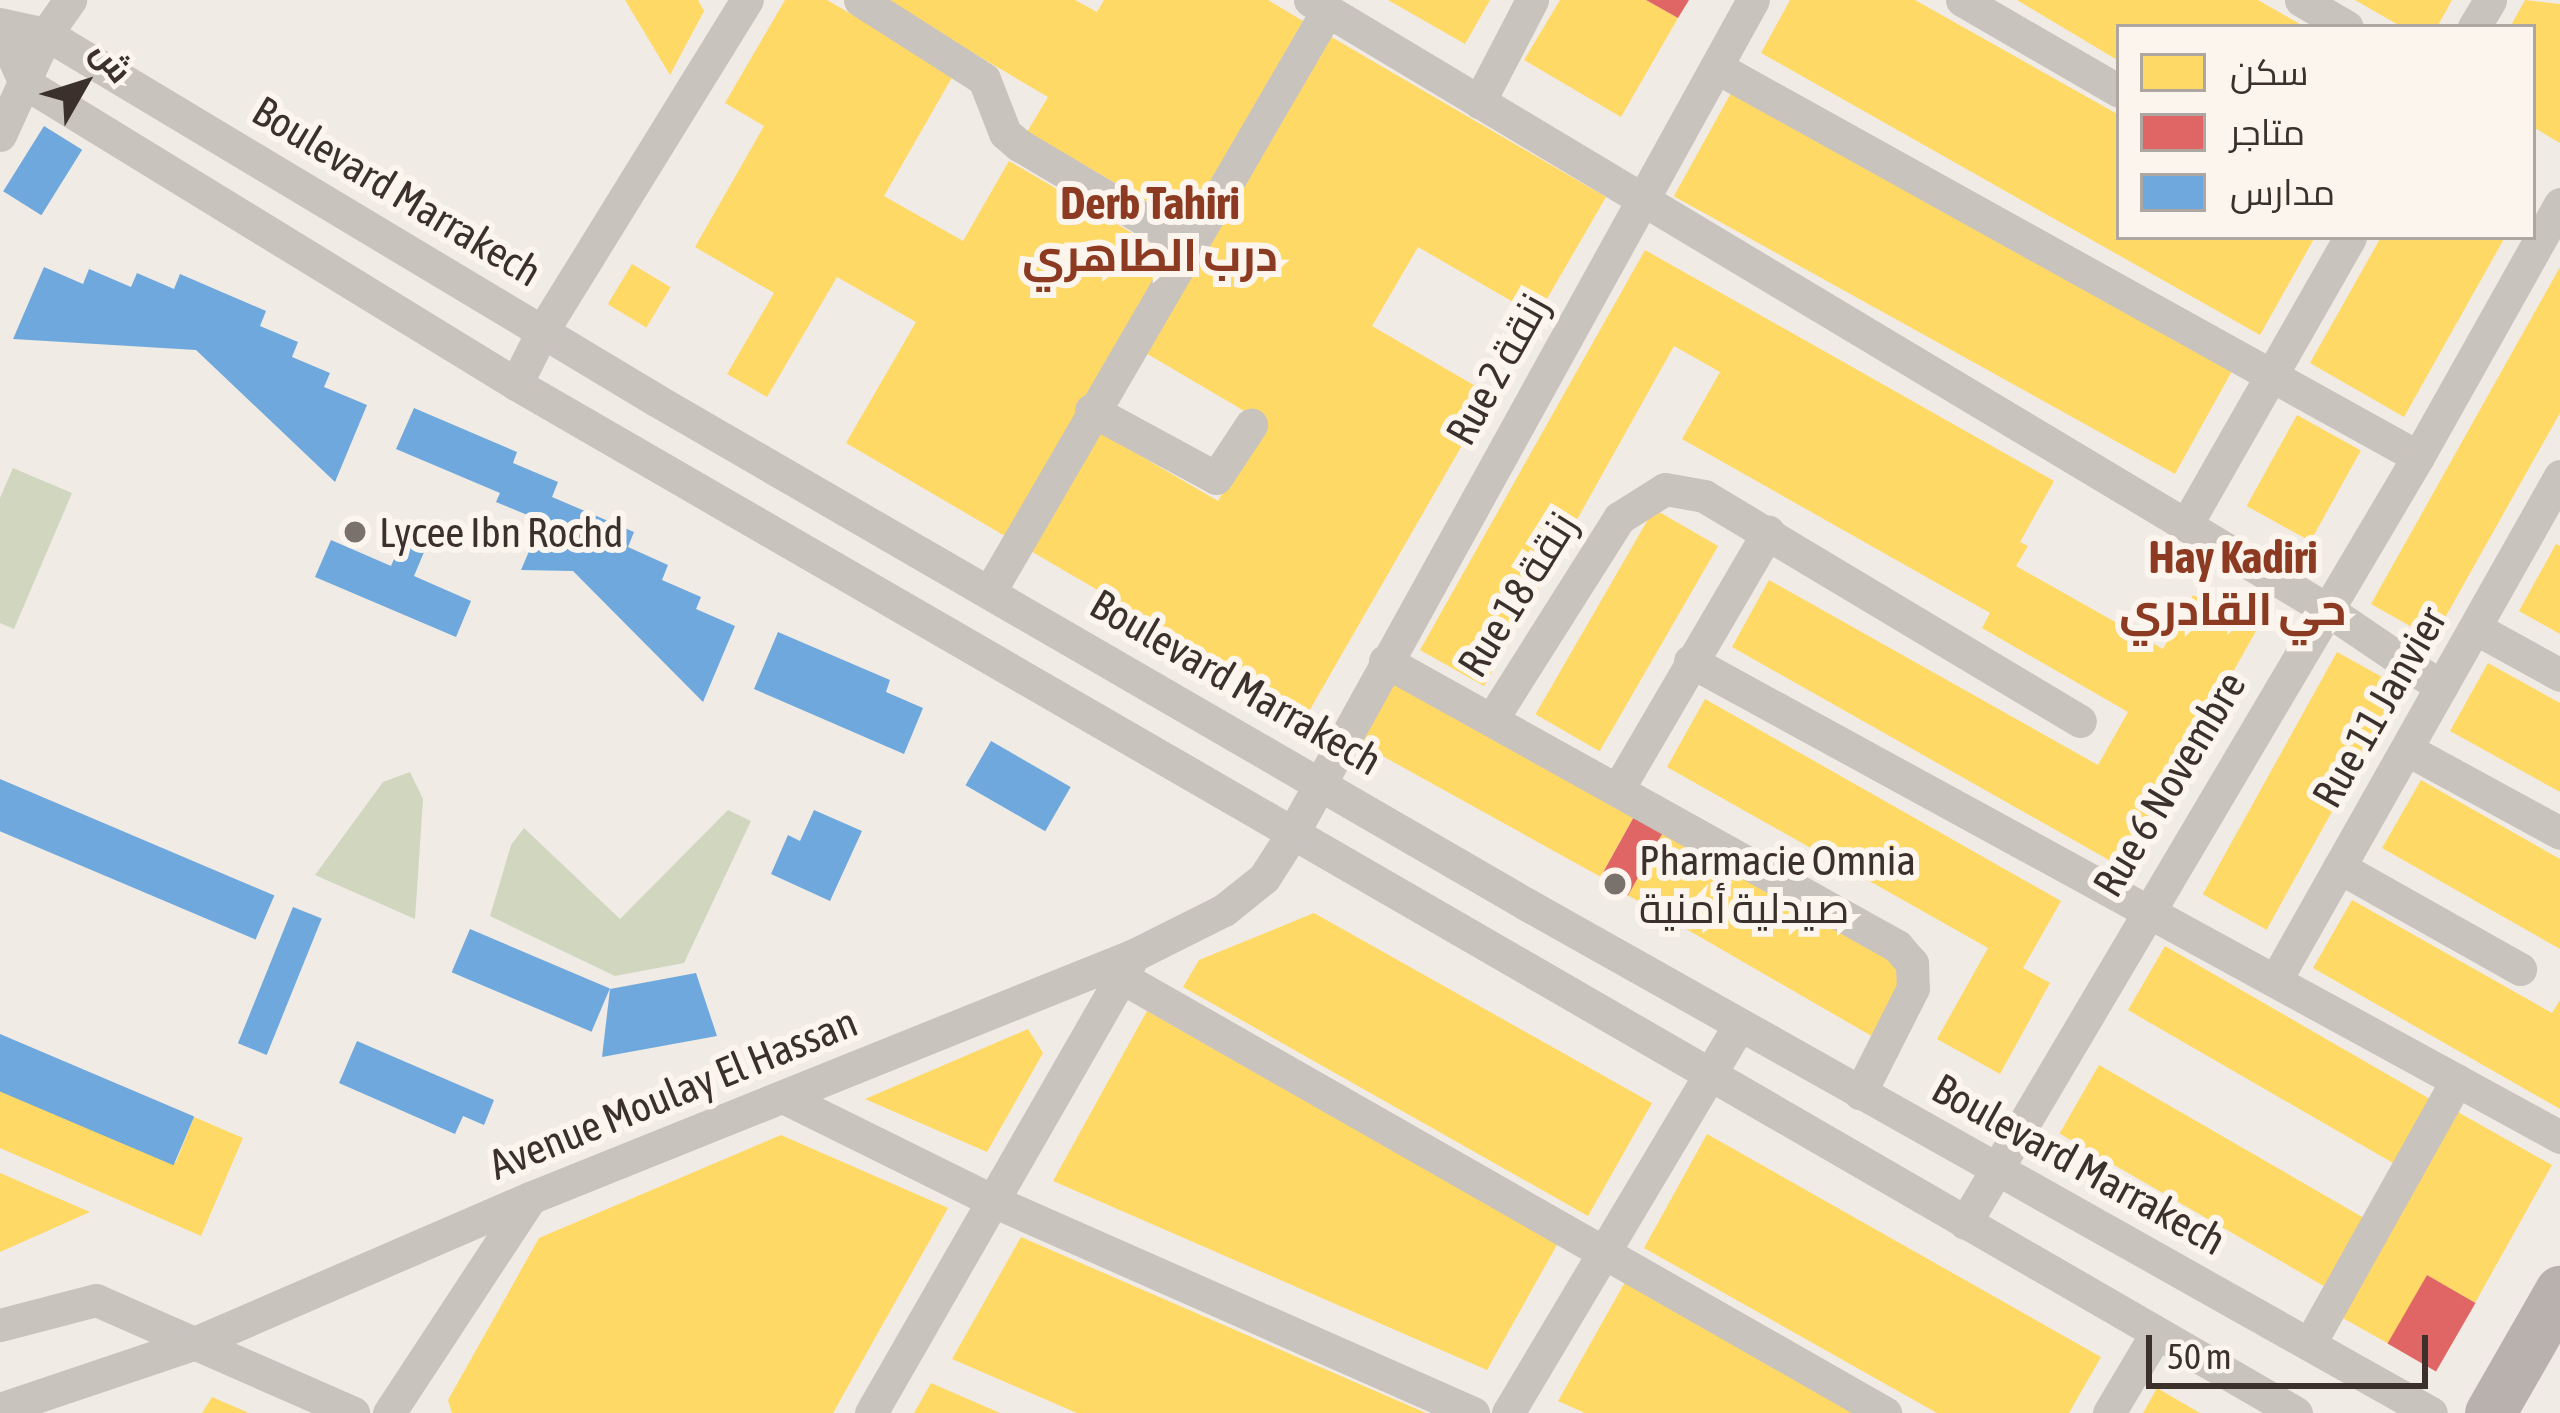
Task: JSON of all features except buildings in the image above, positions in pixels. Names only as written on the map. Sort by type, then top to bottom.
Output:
[{"type":"main road","points":[[2490,1413],[2560,1291]]},
{"type":"street","points":[[0,135],[46,34],[70,0]]},
{"type":"street","points":[[516,384],[543,330],[747,0]]},
{"type":"street","points":[[860,0],[984,79],[1005,134],[1019,145],[1189,246]]},
{"type":"street","points":[[1479,102],[1532,0]]},
{"type":"street","name":"Rue 2 زنقة","points":[[1321,783],[1753,0]]},
{"type":"street","points":[[1962,0],[2116,89]]},
{"type":"street","points":[[2301,0],[2342,24]]},
{"type":"street","points":[[990,591],[1189,246],[1319,5],[2326,609],[2441,687]]},
{"type":"street","name":"Boulevard Marrakech","points":[[0,26],[46,34],[543,330],[1739,1026],[2431,1413]]},
{"type":"street","name":"Boulevard Marrakech","points":[[0,26],[25,83]]},
{"type":"street","points":[[1716,67],[2418,457]]},
{"type":"street","points":[[25,83],[516,384],[2296,1413]]},
{"type":"street","name":"Rue 6 Novembre","points":[[1965,1223],[1992,1168],[2418,457],[2560,201]]},
{"type":"street","points":[[2186,524],[2348,240]]},
{"type":"street","points":[[1091,410],[1216,478],[1251,425]]},
{"type":"street","name":"Rue 11 Janvier","points":[[2275,981],[2441,687],[2551,513],[2560,476]]},
{"type":"street","name":"Rue 18 زنقة","points":[[1492,719],[1619,518],[1649,494],[1682,489],[1768,532]]},
{"type":"street","points":[[1618,789],[1768,532],[2080,721]]},
{"type":"street","points":[[2476,628],[2560,675]]},
{"type":"street","points":[[1385,661],[1871,929],[1905,954],[1915,974],[1913,988],[1860,1093]]},
{"type":"street","points":[[1690,661],[2560,1137]]},
{"type":"street","points":[[2408,750],[2560,833]]},
{"type":"street","name":"Avenue Moulay El Hassan","points":[[0,1409],[190,1346],[530,1198],[1127,966],[1224,910],[1264,878],[1321,783]]},
{"type":"street","points":[[2339,867],[2520,969]]},
{"type":"street","points":[[871,1413],[1127,966],[1885,1413]]},
{"type":"street","points":[[1508,1413],[1739,1026]]},
{"type":"street","points":[[2310,1343],[2457,1080]]},
{"type":"street","points":[[783,1097],[993,1201],[1474,1413]]},
{"type":"street","points":[[389,1413],[530,1198]]},
{"type":"street","points":[[0,1325],[97,1300],[190,1346],[353,1413]]},
{"type":"street","points":[[2109,1413],[2156,1334]]},
{"type":"green space","points":[[13,468],[72,493],[14,629],[0,623],[0,498]]},
{"type":"green space","points":[[410,772],[423,799],[415,919],[315,875],[383,782]]},
{"type":"green space","points":[[728,810],[751,821],[684,963],[615,976],[490,916],[511,845],[524,828],[620,919]]},
{"type":"place","name":"Lycee Ibn Rochd","points":[[355,532]]},
{"type":"place","name":"Pharmacie Omnia صيدلية أمنية","points":[[1615,884]]},
{"type":"district","name":"Derb Tahiri درب الطاهري","points":[[1150,230]]},
{"type":"district","name":"Hay Kadiri حي القادري","points":[[2233,584]]}]
